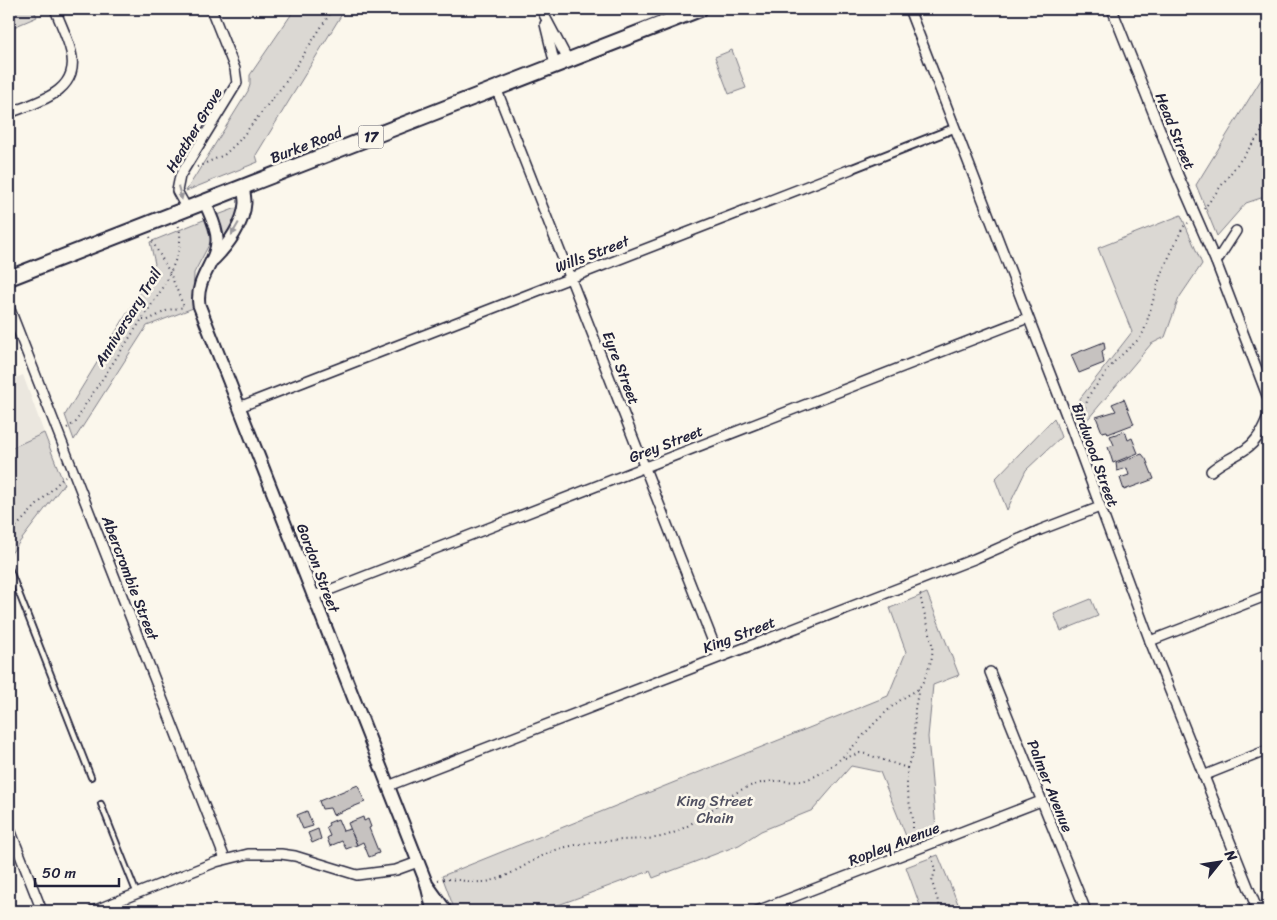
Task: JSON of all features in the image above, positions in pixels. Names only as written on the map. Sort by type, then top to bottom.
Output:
[{"type":"main road","name":"Burke Road","points":[[9,278],[700,9]]},
{"type":"street","points":[[9,113],[55,94],[66,84],[69,78],[72,66],[71,52],[55,9]]},
{"type":"street","name":"Heather Grove","points":[[180,211],[177,191],[180,176],[237,83],[235,69],[211,9]]},
{"type":"street","name":"Birdwood Street","points":[[909,9],[1070,425],[1150,641],[1254,910]]},
{"type":"street","name":"Head Street","points":[[1112,9],[1178,175],[1216,262],[1268,398]]},
{"type":"street","points":[[541,10],[562,63]]},
{"type":"street","points":[[541,10],[562,63]]},
{"type":"street","name":"Eyre Street","points":[[496,88],[719,657]]},
{"type":"street","name":"Wills Street","points":[[240,407],[955,128]]},
{"type":"street","name":"Gordon Street","points":[[210,264],[221,251],[241,218],[245,203],[243,187]]},
{"type":"street","name":"Gordon Street","points":[[205,202],[217,238],[210,264],[200,286],[199,305],[426,882],[433,911]]},
{"type":"street","points":[[1216,262],[1236,232]]},
{"type":"street","name":"Abercrombie Street","points":[[9,307],[225,859]]},
{"type":"street","name":"Grey Street","points":[[314,596],[1028,318]]},
{"type":"street","points":[[1211,471],[1221,462],[1254,443],[1263,430],[1268,417]]},
{"type":"street","name":"King Street","points":[[388,786],[974,559],[1040,530],[1100,507]]},
{"type":"street","points":[[1150,641],[1268,595]]},
{"type":"street","name":"Palmer Avenue","points":[[990,672],[1086,911]]},
{"type":"street","points":[[1203,776],[1268,750]]},
{"type":"street","name":"Ropley Avenue","points":[[760,911],[1041,802]]},
{"type":"street","points":[[9,829],[42,911]]},
{"type":"street","points":[[93,911],[225,859],[248,854],[282,854],[307,859],[357,875],[396,870],[418,862]]},
{"type":"street","name":"Gordon Street","points":[[426,882],[446,911]]},
{"type":"street","points":[[1254,910],[1268,905]]},
{"type":"lane","points":[[9,568],[91,777]]},
{"type":"lane","points":[[101,804],[137,894]]},
{"type":"path","points":[[180,176],[224,155],[238,142],[285,83],[334,9]]},
{"type":"path","points":[[1070,425],[1082,417],[1089,395],[1115,361],[1144,332],[1161,274],[1183,227],[1197,219],[1268,123]]},
{"type":"path","name":"Anniversary Trail","points":[[58,432],[76,422],[170,273],[178,252],[180,211]]},
{"type":"path","points":[[143,226],[170,273],[184,307]]},
{"type":"path","points":[[142,320],[148,320],[168,310],[199,305]]},
{"type":"path","points":[[9,534],[72,469]]},
{"type":"path","points":[[913,839],[914,819],[907,792],[908,768],[915,741],[915,708],[919,688],[931,659],[932,649],[920,594]]},
{"type":"path","points":[[843,759],[880,717],[919,688]]},
{"type":"path","points":[[426,882],[444,879],[491,881],[514,871],[544,854],[564,847],[615,840],[667,836],[692,824],[725,799],[754,784],[808,779],[852,755],[866,754],[908,768]]},
{"type":"path","points":[[932,856],[935,871],[932,882],[941,911]]},
{"type":"shaded area","points":[[23,375],[44,433],[9,449],[9,381]]},
{"type":"green space","points":[[9,9],[33,9],[37,17],[9,29]]},
{"type":"green space","points":[[295,9],[345,9],[256,155],[258,162],[186,191],[248,91],[250,75]]},
{"type":"green space","points":[[732,50],[746,88],[729,94],[715,57]]},
{"type":"green space","points":[[1268,72],[1268,189],[1261,198],[1246,203],[1217,236],[1196,185],[1262,78]]},
{"type":"green space","points":[[242,206],[238,220],[223,241],[215,216]]},
{"type":"green space","points":[[1181,215],[1202,264],[1179,298],[1165,337],[1151,344],[1083,425],[1075,405],[1132,332],[1098,248]]},
{"type":"green space","points":[[206,219],[212,239],[194,273],[193,308],[147,326],[74,440],[65,415],[155,264],[150,242]]},
{"type":"green space","points":[[1054,418],[1061,437],[1026,470],[1007,510],[995,479]]},
{"type":"green space","points":[[44,433],[64,484],[9,556],[9,449]]},
{"type":"green space","name":"King Street Chain","points":[[927,593],[959,675],[933,685],[928,737],[936,829],[908,841],[880,772],[851,766],[813,810],[761,831],[739,845],[653,878],[650,871],[542,911],[455,911],[442,876],[888,696],[906,652],[890,608]]},
{"type":"green space","points":[[1091,599],[1098,616],[1061,631],[1054,614]]},
{"type":"green space","points":[[938,855],[961,911],[922,911],[906,867]]},
{"type":"building","points":[[1104,342],[1105,349],[1102,351],[1104,363],[1079,373],[1071,355]]},
{"type":"building","points":[[1124,399],[1134,424],[1108,434],[1107,431],[1102,432],[1096,417],[1116,411],[1112,404]]},
{"type":"building","points":[[1125,431],[1128,440],[1132,438],[1138,453],[1113,463],[1108,447],[1114,445],[1110,436]]},
{"type":"building","points":[[1142,454],[1154,479],[1124,490],[1120,478],[1129,475],[1127,468],[1117,471],[1116,463]]},
{"type":"building","points":[[358,785],[365,802],[333,815],[330,808],[322,809],[319,801]]},
{"type":"building","points":[[307,811],[313,826],[303,829],[297,815]]},
{"type":"building","points":[[363,817],[364,821],[368,819],[371,827],[369,828],[379,853],[369,857],[363,842],[357,845],[348,823]]},
{"type":"building","points":[[338,819],[343,831],[350,829],[357,845],[346,849],[342,841],[330,846],[327,838],[330,836],[326,827],[329,825],[328,823]]},
{"type":"building","points":[[318,829],[321,839],[312,843],[308,833]]}]
